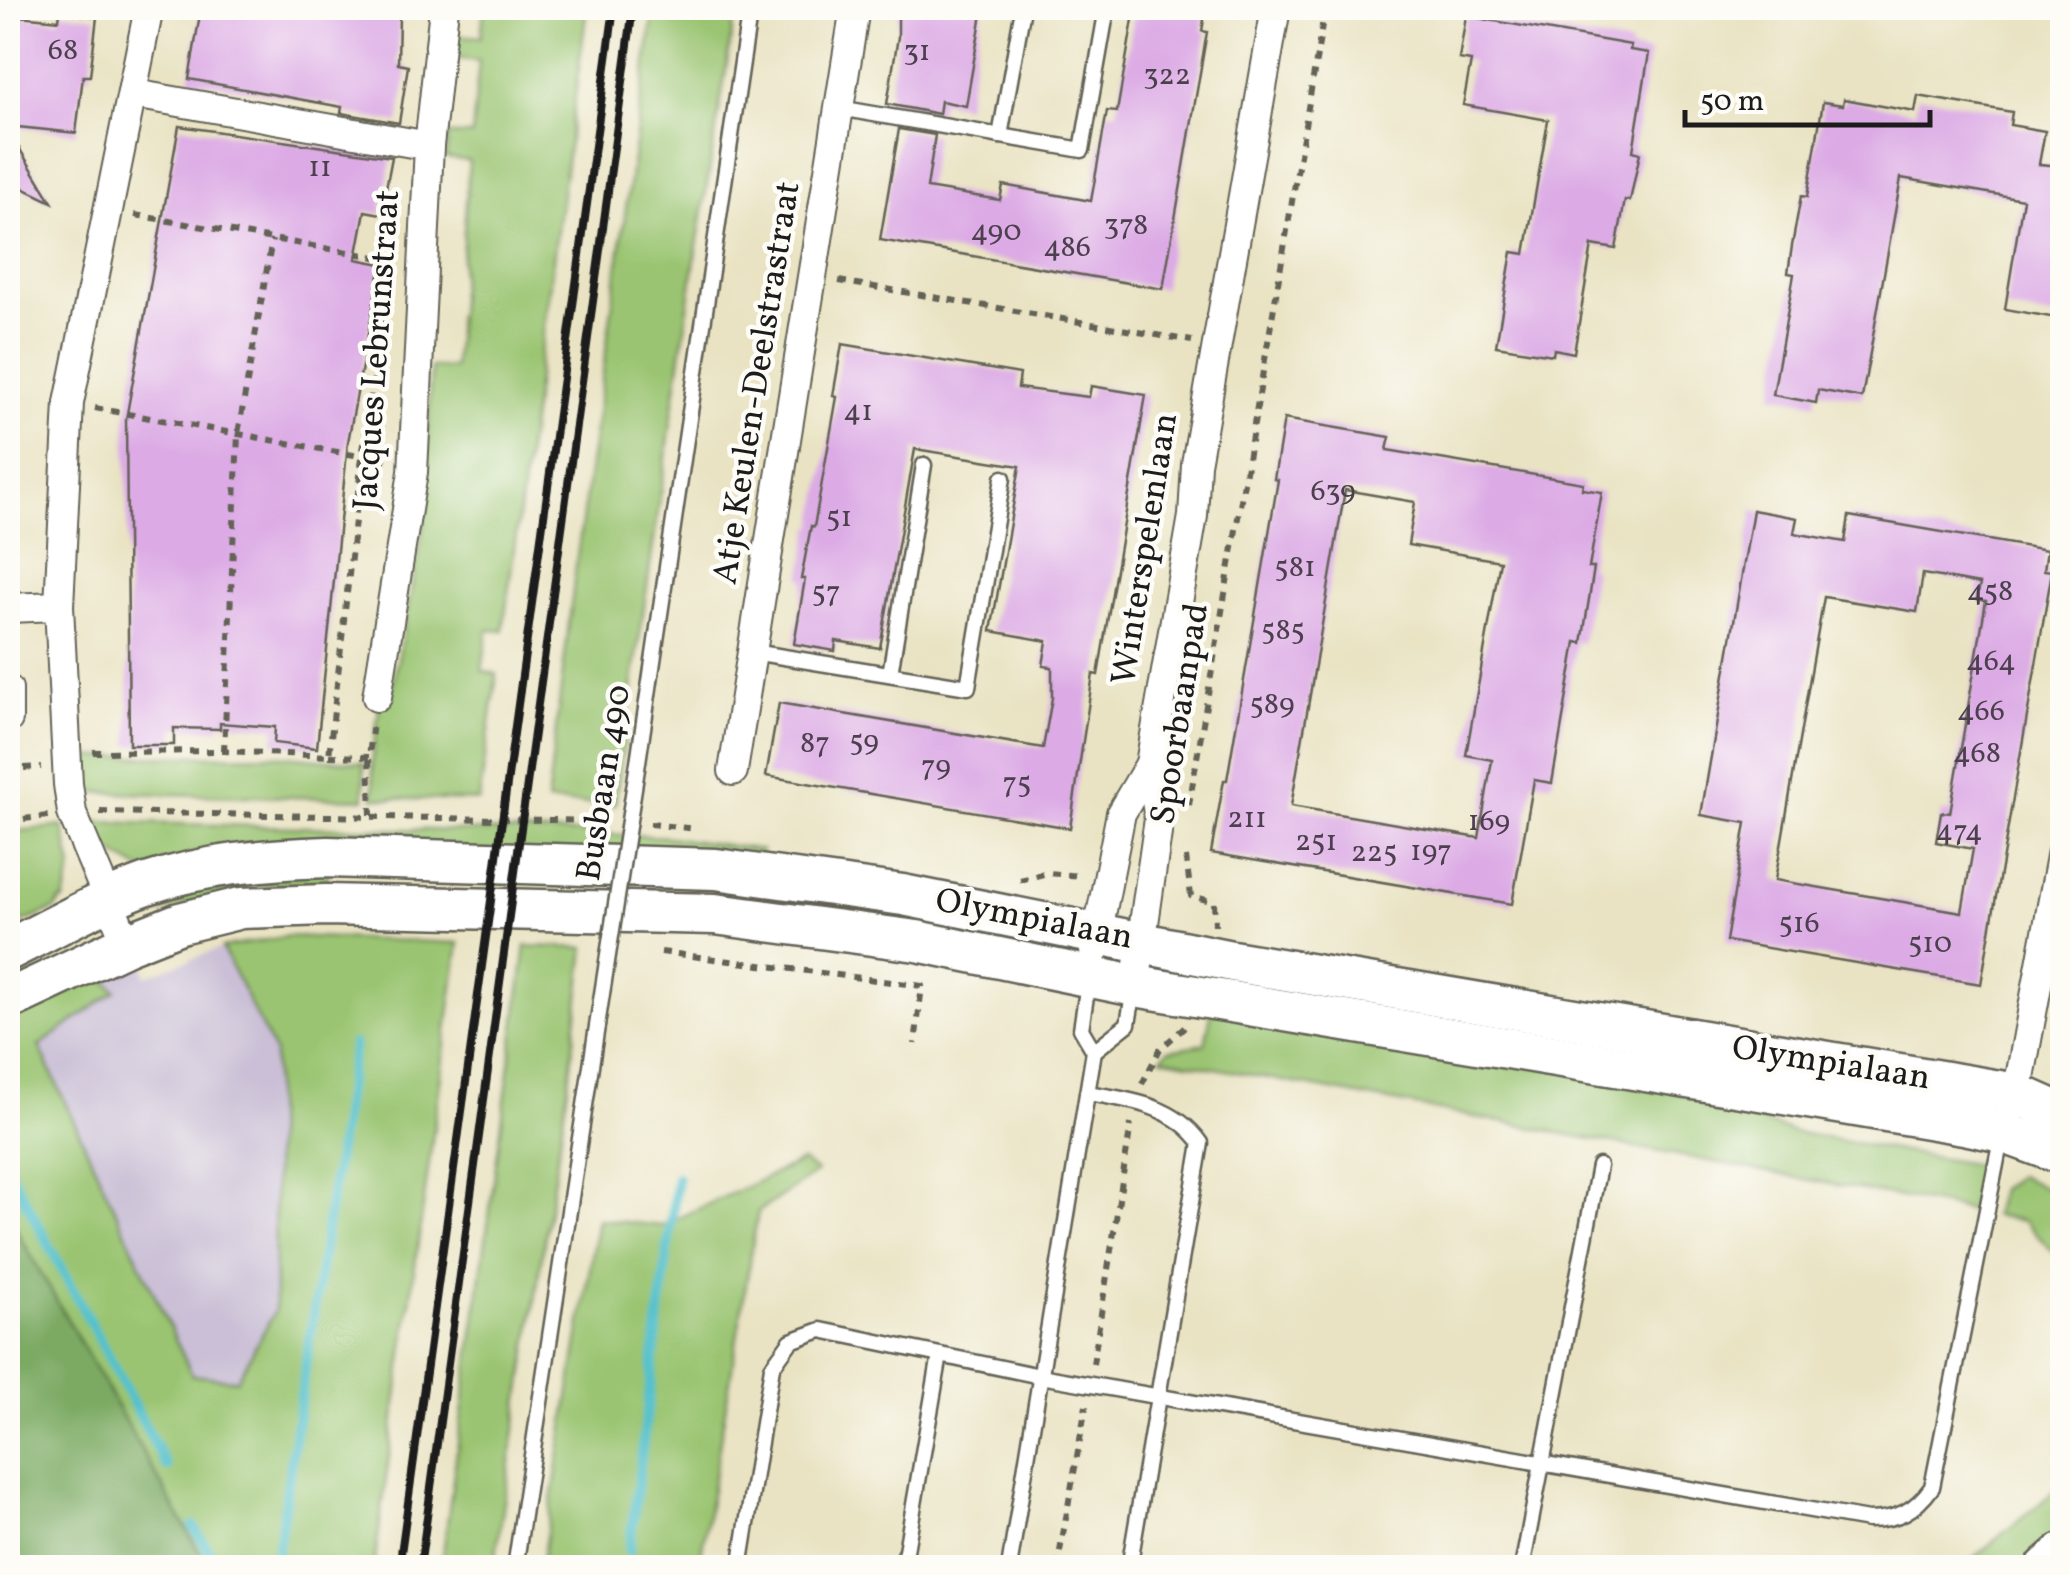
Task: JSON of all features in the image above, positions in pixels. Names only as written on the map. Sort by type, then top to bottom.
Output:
[{"type":"street","points":[[126,944],[72,813],[60,606],[69,403],[149,8]]},
{"type":"street","name":"Jacques Lebrunstraat","points":[[376,697],[414,466],[429,146],[444,8]]},
{"type":"street","name":"Atje Keulen-Deelstrastraat","points":[[734,771],[855,8]]},
{"type":"street","name":"Winterspelenlaan","points":[[1135,986],[1159,819],[1150,764],[1193,516],[1196,464],[1276,8]]},
{"type":"street","points":[[134,94],[429,146]]},
{"type":"street","points":[[8,608],[60,606]]},
{"type":"street","points":[[8,690],[8,719]]},
{"type":"street","name":"Winterspelenlaan","points":[[1089,976],[1121,813],[1150,764]]},
{"type":"street","points":[[2002,1132],[2017,1094],[2062,851]]},
{"type":"street","name":"Olympialaan","points":[[8,950],[142,886],[179,874],[270,859],[328,857],[716,868],[903,895],[1211,956],[2017,1094],[2062,1114]]},
{"type":"street","name":"Olympialaan","points":[[8,1000],[126,944],[219,912],[279,906],[714,914],[916,941],[1135,986],[1630,1066],[2002,1132],[2062,1154]]},
{"type":"street","points":[[2046,1568],[2062,1554]]},
{"type":"lane","name":"Busbaan 490","points":[[515,1568],[750,8]]},
{"type":"lane","points":[[1000,136],[1022,8]]},
{"type":"lane","points":[[839,108],[1082,150],[1107,8]]},
{"type":"lane","points":[[890,674],[924,465]]},
{"type":"lane","points":[[753,652],[968,687],[1003,478]]},
{"type":"lane","points":[[1009,1568],[1094,1052],[1081,1029],[1089,976]]},
{"type":"lane","points":[[1094,1052],[1128,1024],[1135,986]]},
{"type":"lane","points":[[1087,1093],[1134,1100],[1175,1116],[1201,1143],[1129,1568]]},
{"type":"lane","points":[[740,1568],[772,1367],[779,1352],[804,1333],[820,1330],[1040,1376],[1868,1520],[1906,1514],[1932,1487],[2002,1132]]},
{"type":"lane","points":[[1522,1568],[1599,1166]]},
{"type":"lane","points":[[903,1568],[940,1355]]},
{"type":"path","name":"Spoorbaanpad","points":[[1188,810],[1324,8]]},
{"type":"path","points":[[109,210],[424,265]]},
{"type":"path","points":[[224,752],[238,434],[272,240]]},
{"type":"path","points":[[329,756],[362,457],[391,259]]},
{"type":"path","points":[[813,276],[1217,345]]},
{"type":"path","points":[[69,403],[414,466]]},
{"type":"path","points":[[370,816],[369,757],[376,697]]},
{"type":"path","points":[[66,752],[369,757]]},
{"type":"path","name":"Spoorbaanpad","points":[[1185,850],[1191,896],[1214,902],[1217,918],[1211,956]]},
{"type":"path","points":[[1057,1568],[1134,1100],[1160,1049],[1180,1034],[1204,997]]},
{"type":"shaded area","points":[[222,948],[274,1051],[275,1311],[238,1380],[192,1375],[39,1045],[116,991],[103,977],[143,960],[146,976]]},
{"type":"green space","points":[[484,8],[587,8],[503,631],[488,630],[482,671],[497,674],[479,801],[374,798],[372,763],[380,699],[390,699],[423,530],[431,367],[454,368],[469,161],[446,158],[448,135],[472,135],[479,61],[454,58],[457,35],[481,37]]},
{"type":"green space","points":[[654,8],[736,8],[615,805],[547,802],[577,557]]},
{"type":"green space","points":[[273,755],[364,763],[364,799],[83,792],[81,757]]},
{"type":"green space","points":[[93,822],[606,834],[668,837],[762,850],[759,863],[140,869],[109,851]]},
{"type":"green space","points":[[63,826],[72,868],[64,901],[54,910],[8,928],[8,832]]},
{"type":"green space","points":[[327,866],[327,881],[242,887],[153,915],[135,908],[133,898]]},
{"type":"green space","points":[[289,936],[459,943],[374,1567],[208,1567],[8,1215],[8,1010],[97,971],[116,991],[39,1046],[192,1375],[237,1380],[275,1311],[274,1052],[222,948]]},
{"type":"green space","points":[[526,946],[585,948],[570,1074],[494,1567],[441,1567]]},
{"type":"green space","points":[[1212,1009],[1668,1089],[1793,1132],[1983,1166],[1974,1211],[1161,1058],[1168,1050],[1205,1044]]},
{"type":"green space","points":[[802,1161],[817,1172],[758,1212],[699,1567],[541,1567],[598,1219],[661,1226]]},
{"type":"green space","points":[[2018,1176],[2062,1195],[2062,1260],[2023,1221],[1993,1215],[2000,1189]]},
{"type":"green space","points":[[8,1215],[208,1567],[8,1567]]},
{"type":"green space","points":[[2062,1485],[2062,1535],[2024,1567],[1961,1568]]},
{"type":"building","points":[[201,8],[297,8],[399,15],[398,64],[408,66],[399,123],[341,113],[342,107],[189,79]]},
{"type":"building","points":[[898,8],[983,8],[966,106],[941,101],[939,114],[887,104],[898,37]]},
{"type":"building","points":[[1135,8],[1206,8],[1202,31],[1207,32],[1163,289],[880,240],[899,129],[935,135],[927,188],[1000,200],[1003,185],[1091,201],[1107,111],[1117,112]]},
{"type":"building","points":[[60,12],[97,17],[90,76],[83,76],[76,133],[8,126],[8,15],[59,20]]},
{"type":"building","points":[[1466,16],[1631,45],[1630,50],[1649,53],[1633,151],[1640,153],[1630,201],[1625,200],[1616,249],[1592,245],[1574,353],[1554,349],[1553,355],[1496,346],[1512,252],[1525,254],[1548,120],[1463,105],[1471,61],[1459,59]]},
{"type":"building","points":[[1918,96],[2012,112],[2010,125],[2045,131],[2039,164],[2062,166],[2062,319],[2005,309],[2023,199],[1901,178],[1862,398],[1818,390],[1816,403],[1773,395],[1794,274],[1788,273],[1792,246],[1801,196],[1807,197],[1823,102],[1843,105],[1844,99],[1915,112]]},
{"type":"building","points":[[179,126],[392,157],[381,214],[365,211],[356,259],[381,264],[348,442],[317,748],[274,743],[275,727],[220,723],[220,729],[174,728],[174,745],[129,745],[126,419]]},
{"type":"building","points":[[8,130],[52,202],[8,181]]},
{"type":"building","points":[[842,344],[1020,374],[1018,388],[1089,397],[1091,386],[1146,395],[1098,675],[1093,674],[1070,828],[766,776],[779,703],[1043,748],[1052,698],[1052,667],[1043,666],[1047,641],[991,631],[1020,466],[915,449],[880,648],[836,641],[835,651],[794,644],[805,579],[801,579],[837,397],[833,396]]},
{"type":"building","points":[[1284,419],[1390,437],[1387,450],[1583,483],[1582,489],[1602,492],[1582,643],[1576,642],[1552,783],[1534,780],[1512,904],[1211,853],[1278,480],[1274,479]],"holes":[[[1345,490],[1415,502],[1408,545],[1500,561],[1466,755],[1492,760],[1479,838],[1291,806]]]},
{"type":"building","points":[[1753,510],[1797,518],[1794,533],[1845,542],[1849,516],[2047,550],[2044,570],[2052,571],[1981,984],[1726,941],[1746,823],[1701,815]],"holes":[[[1923,574],[1980,584],[1977,599],[1986,601],[1950,813],[1941,812],[1936,842],[1973,849],[1962,912],[1775,880],[1824,597],[1917,612]]]},
{"type":"waterway","points":[[275,1568],[354,1044]]},
{"type":"waterway","points":[[8,1168],[167,1467]]},
{"type":"waterway","points":[[629,1551],[677,1177]]},
{"type":"waterway","points":[[193,1526],[220,1568]]},
{"type":"railway","points":[[399,1568],[614,8]]},
{"type":"railway","points":[[420,1568],[633,8]]}]
